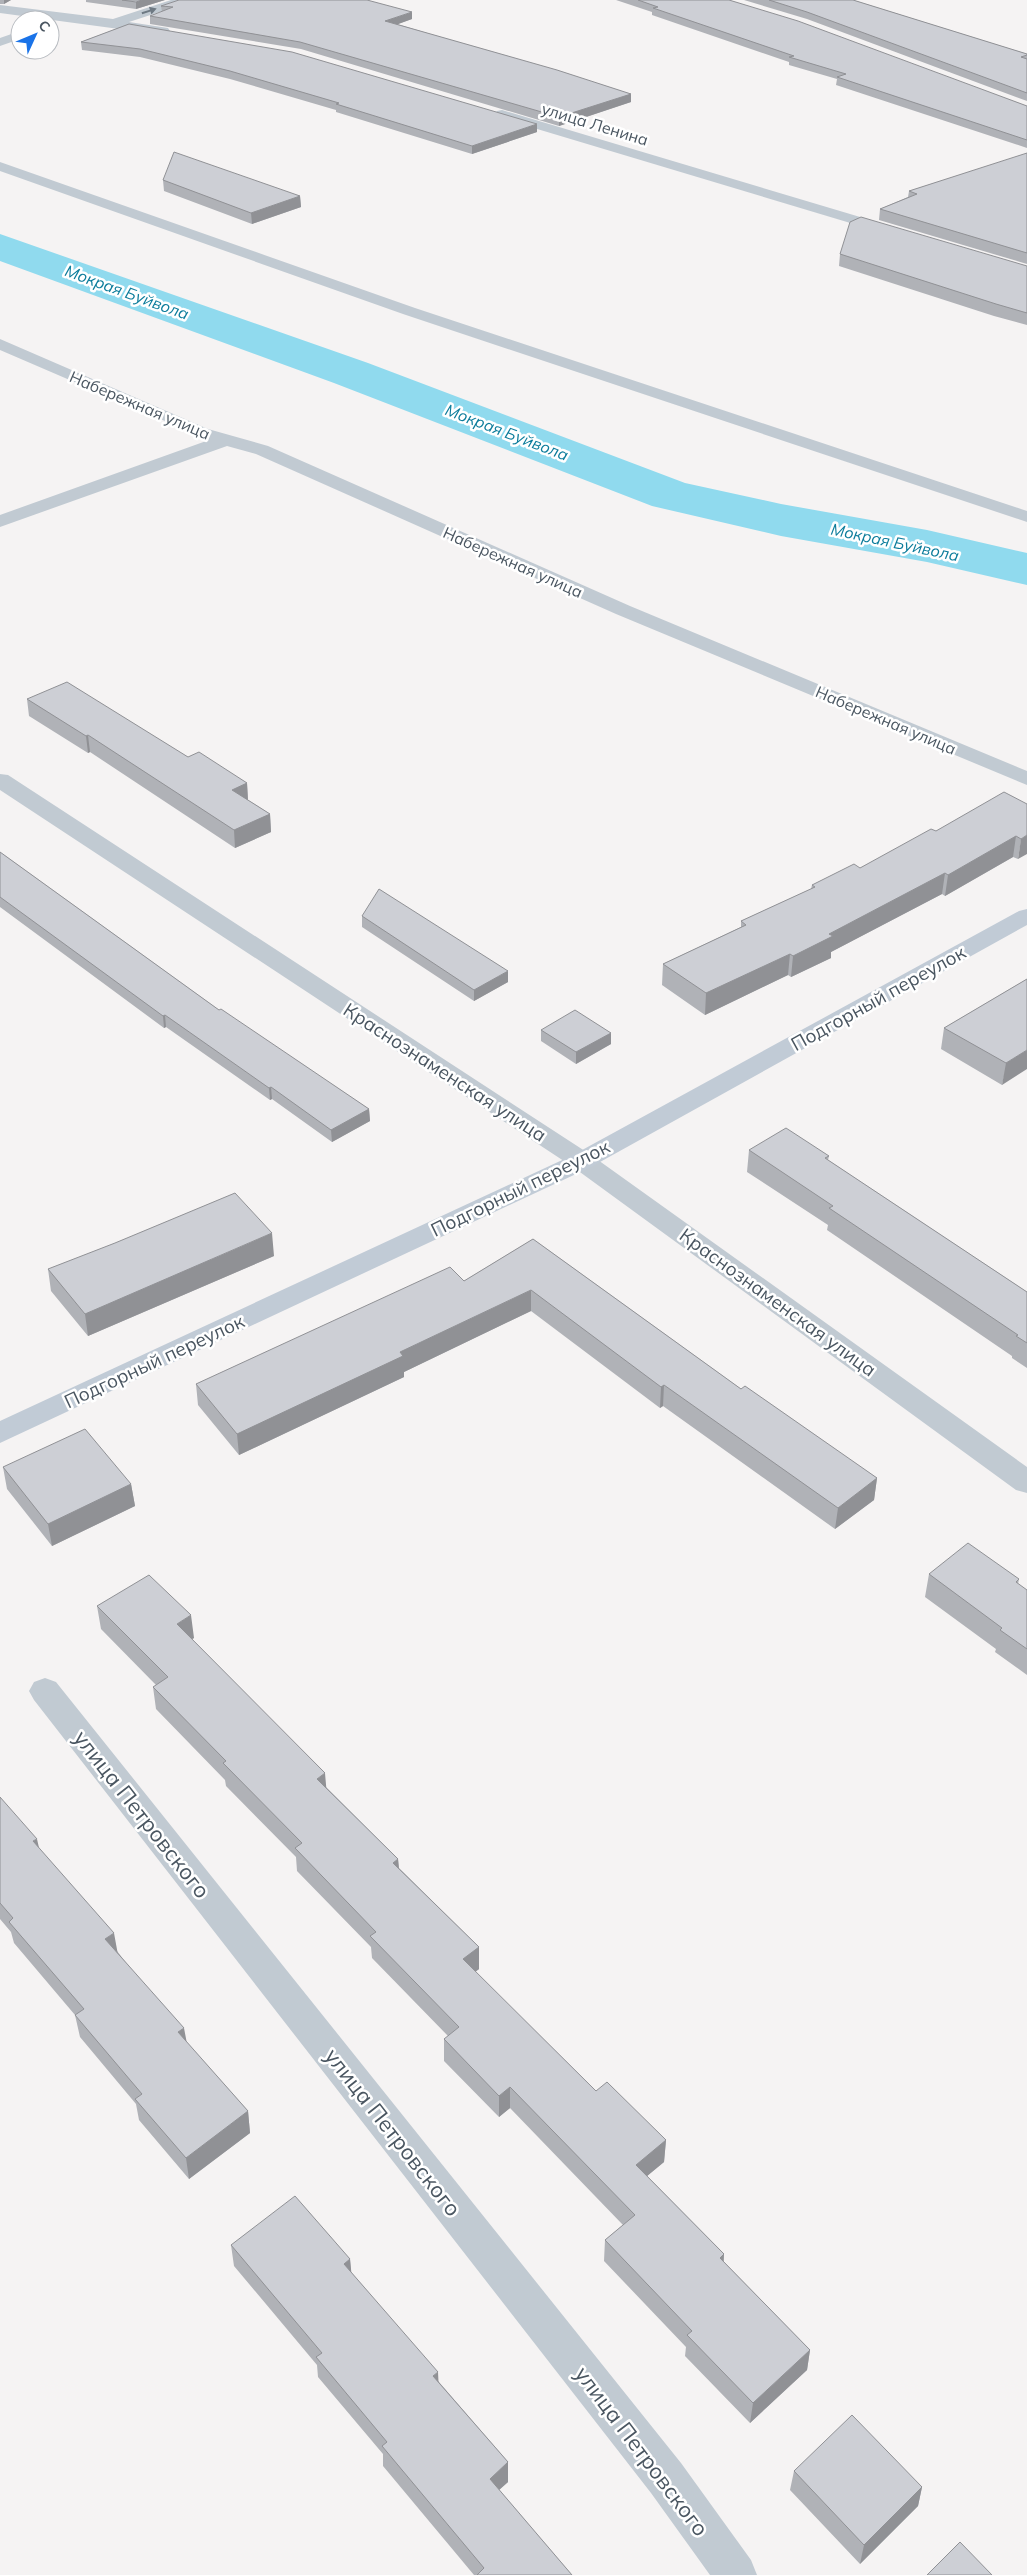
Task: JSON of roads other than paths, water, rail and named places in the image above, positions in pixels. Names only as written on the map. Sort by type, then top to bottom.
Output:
[{"type":"main road","name":"Подгорный переулок","points":[[0,1433],[582,1161],[1027,916]]},
{"type":"street","points":[[114,22],[182,0]]},
{"type":"street","points":[[0,9],[114,22],[181,34]]},
{"type":"street","points":[[60,20],[67,18]]},
{"type":"street","name":"улица Ленина","points":[[489,111],[904,234]]},
{"type":"street","points":[[0,166],[409,311],[1027,517]]},
{"type":"street","name":"Набережная улица","points":[[0,344],[202,433],[262,450],[623,610],[1027,779]]},
{"type":"street","points":[[0,521],[226,440]]},
{"type":"street","name":"Краснознаменская улица","points":[[0,780],[582,1161],[1027,1482]]},
{"type":"street","name":"улица Петровского","points":[[45,1691],[666,2478],[736,2575]]},
{"type":"waterway","name":"Мокрая Буйвола","points":[[0,247],[351,373],[670,495],[781,520],[927,546],[1027,569]]}]
